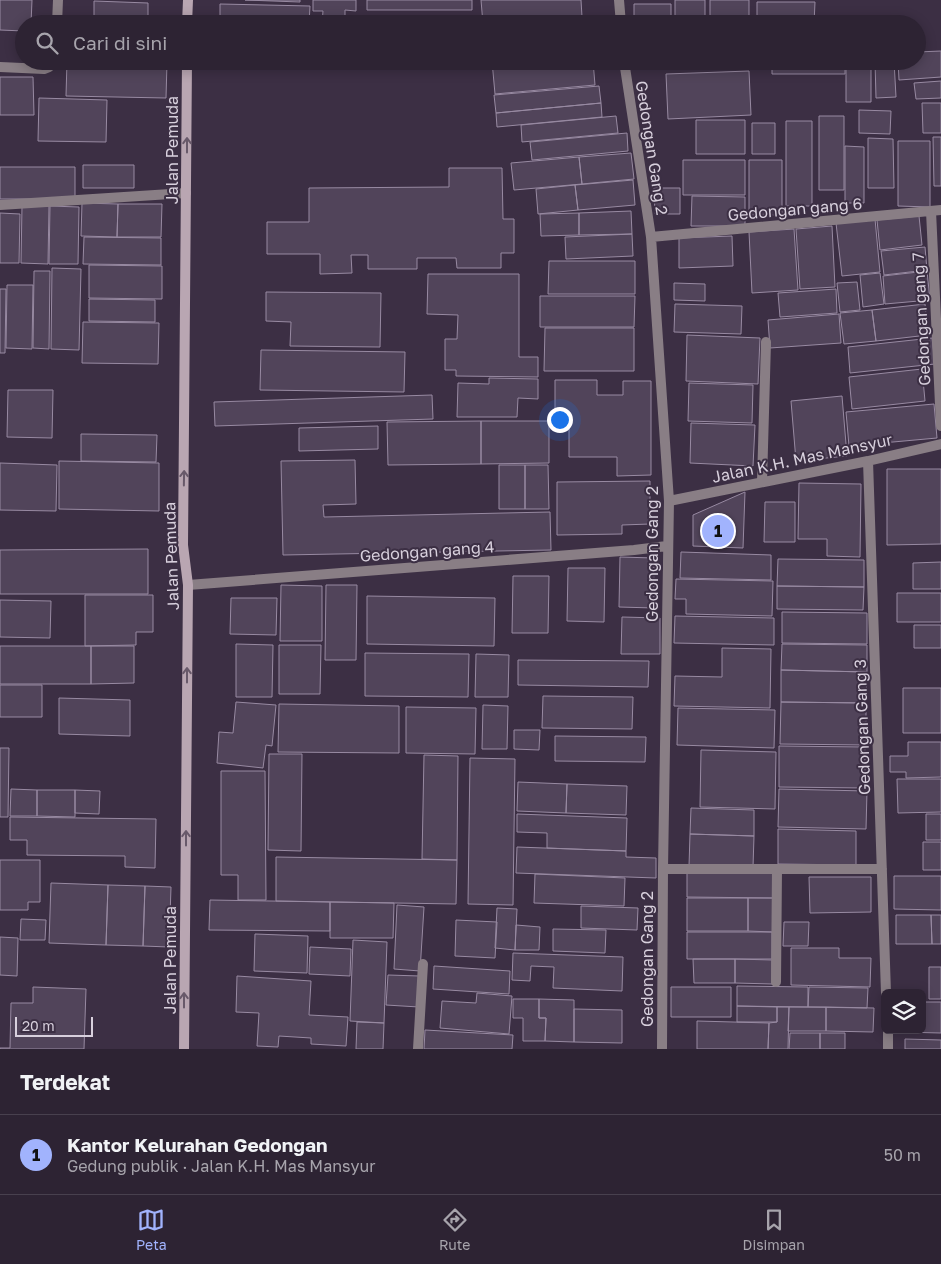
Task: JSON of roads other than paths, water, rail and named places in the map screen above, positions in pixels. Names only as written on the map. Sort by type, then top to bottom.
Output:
[{"type":"street","points":[[57,15],[58,0]]},
{"type":"street","points":[[188,0],[188,15]]},
{"type":"street","points":[[619,0],[620,15]]},
{"type":"street","points":[[0,67],[15,68]]},
{"type":"street","name":"Jalan Pemuda","points":[[184,1049],[188,585],[183,545],[187,70]]},
{"type":"street","name":"Gedongan Gang 2","points":[[625,70],[651,237],[669,501],[662,869],[662,1049]]},
{"type":"street","points":[[0,205],[186,194]]},
{"type":"street","name":"Gedongan gang 6","points":[[651,237],[936,210]]},
{"type":"street","name":"Gedongan gang 7","points":[[936,210],[941,426]]},
{"type":"street","points":[[762,482],[766,342]]},
{"type":"street","name":"Jalan K.H. Mas Mansyur","points":[[669,501],[868,461],[941,444]]},
{"type":"street","name":"Gedongan Gang 3","points":[[868,461],[886,989]]},
{"type":"street","name":"Gedongan gang 4","points":[[188,585],[667,546]]},
{"type":"street","points":[[662,869],[882,868]]},
{"type":"street","points":[[776,982],[777,869]]},
{"type":"street","points":[[418,1049],[423,964]]},
{"type":"street","points":[[888,1034],[888,1049]]},
{"type":"place","name":"Kantor Kelurahan Gedongan","points":[[718,531]]}]
